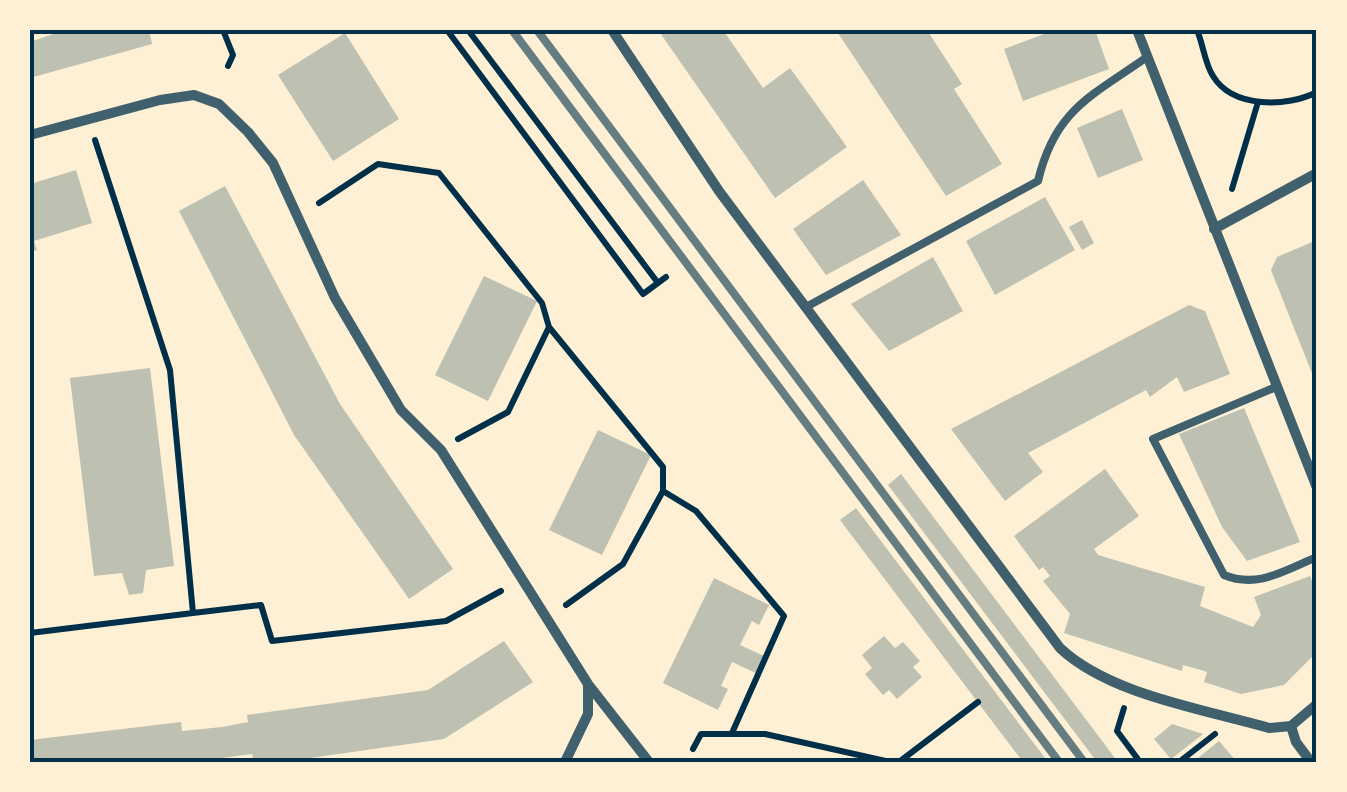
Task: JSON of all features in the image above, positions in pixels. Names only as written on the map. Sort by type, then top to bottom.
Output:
[{"type":"street","points":[[612,30],[680,136],[1060,648],[1085,670],[1130,688],[1269,728],[1291,726],[1317,704]]},
{"type":"street","points":[[1137,30],[1317,488]]},
{"type":"street","points":[[30,135],[194,96],[219,104],[248,132],[272,162],[335,298],[400,410],[441,450],[588,684],[649,762]]},
{"type":"street","points":[[1214,229],[1317,173]]},
{"type":"street","points":[[565,762],[588,714],[588,684]]},
{"type":"street","points":[[1291,726],[1296,742],[1311,762]]},
{"type":"lane","points":[[806,308],[1038,180],[1066,114],[1148,56]]},
{"type":"lane","points":[[1276,387],[1153,439],[1224,575],[1244,584],[1257,582],[1317,557]]},
{"type":"path","points":[[223,30],[233,54],[228,66]]},
{"type":"path","points":[[447,30],[644,294],[666,277]]},
{"type":"path","points":[[468,30],[658,283]]},
{"type":"path","points":[[1198,30],[1213,77],[1258,102],[1278,104],[1317,92]]},
{"type":"path","points":[[1232,188],[1258,102]]},
{"type":"path","points":[[95,140],[170,370],[193,613]]},
{"type":"path","points":[[319,203],[378,164],[439,173],[542,303],[549,327],[663,467],[663,491],[624,564],[566,605]]},
{"type":"path","points":[[456,440],[508,412],[549,327]]},
{"type":"path","points":[[663,491],[696,511],[784,616],[732,733]]},
{"type":"path","points":[[30,633],[260,605],[272,640],[446,622],[501,591]]},
{"type":"path","points":[[1130,688],[1116,731],[1140,762]]},
{"type":"path","points":[[899,762],[978,702]]},
{"type":"path","points":[[1179,762],[1220,730]]},
{"type":"path","points":[[693,749],[701,734],[732,733],[795,738],[890,762]]},
{"type":"building","points":[[65,30],[149,30],[152,44],[30,78],[30,42]]},
{"type":"building","points":[[658,30],[723,30],[763,88],[790,68],[847,147],[775,198]]},
{"type":"building","points":[[836,30],[927,30],[962,84],[954,89],[1002,164],[946,196]]},
{"type":"building","points":[[1055,30],[1095,30],[1109,69],[1023,101],[1004,49]]},
{"type":"building","points":[[345,33],[399,119],[333,161],[278,75]]},
{"type":"building","points":[[1122,109],[1143,160],[1098,178],[1077,128]]},
{"type":"building","points":[[76,170],[92,223],[34,241],[37,250],[30,252],[30,184]]},
{"type":"building","points":[[863,180],[901,235],[826,275],[793,229]]},
{"type":"building","points":[[225,186],[340,404],[453,569],[409,599],[294,435],[179,211]]},
{"type":"building","points":[[1045,197],[1075,250],[995,295],[966,241]]},
{"type":"building","points":[[1082,220],[1094,243],[1082,250],[1069,227]]},
{"type":"building","points":[[1317,240],[1317,386],[1271,270],[1277,257]]},
{"type":"building","points":[[933,257],[963,311],[889,351],[851,304]]},
{"type":"building","points":[[484,276],[537,301],[488,401],[435,375]]},
{"type":"building","points":[[1189,305],[1205,311],[1230,374],[1184,392],[1177,377],[1150,397],[1146,390],[1028,453],[1043,472],[1005,501],[951,429]]},
{"type":"building","points":[[150,368],[174,566],[146,570],[143,593],[129,595],[122,573],[94,576],[70,378]]},
{"type":"building","points":[[1244,408],[1300,542],[1247,561],[1222,527],[1179,434]]},
{"type":"building","points":[[598,430],[651,455],[602,555],[549,530]]},
{"type":"building","points":[[1105,469],[1139,516],[1094,549],[1098,555],[1205,587],[1200,606],[1253,627],[1261,615],[1254,597],[1310,576],[1317,593],[1317,652],[1284,685],[1241,694],[1204,682],[1207,672],[1183,665],[1182,671],[1064,633],[1070,614],[1043,581],[1050,576],[1043,567],[1039,570],[1014,536]]},
{"type":"building","points":[[901,474],[1118,762],[1097,762],[888,485]]},
{"type":"building","points":[[856,508],[1048,762],[1023,762],[840,520]]},
{"type":"building","points":[[714,578],[769,605],[759,625],[752,621],[740,645],[764,656],[756,673],[732,662],[721,686],[728,689],[718,710],[663,683]]},
{"type":"building","points":[[884,636],[895,648],[903,642],[920,661],[913,667],[922,677],[897,699],[889,690],[883,695],[865,674],[872,668],[862,655]]},
{"type":"building","points":[[504,641],[533,682],[444,739],[282,762],[254,762],[252,754],[192,762],[30,762],[30,740],[181,722],[182,731],[222,727],[248,722],[247,715],[428,690]]},
{"type":"building","points":[[1172,724],[1203,734],[1171,759],[1154,739]]},
{"type":"building","points":[[1219,741],[1237,762],[1193,762]]},
{"type":"railway","points":[[512,30],[1059,762]]},
{"type":"railway","points":[[537,30],[1084,762]]}]
